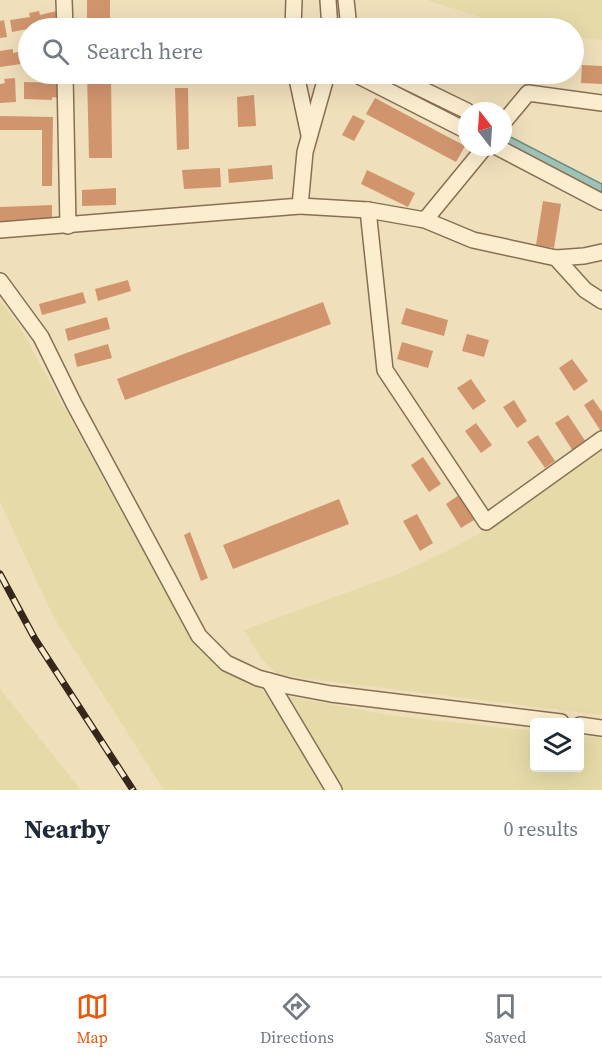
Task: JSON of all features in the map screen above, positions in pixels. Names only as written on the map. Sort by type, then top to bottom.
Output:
[{"type":"street","points":[[64,0],[64,18]]},
{"type":"street","points":[[293,18],[294,0]]},
{"type":"street","points":[[328,0],[329,18]]},
{"type":"street","points":[[346,0],[348,18]]},
{"type":"street","points":[[65,84],[68,226]]},
{"type":"street","points":[[298,84],[309,138]]},
{"type":"street","points":[[300,207],[305,152],[324,84]]},
{"type":"street","points":[[375,84],[458,126]]},
{"type":"street","points":[[412,84],[458,107]]},
{"type":"street","points":[[512,112],[528,93],[602,103]]},
{"type":"street","points":[[512,155],[602,202]]},
{"type":"street","points":[[424,220],[477,156]]},
{"type":"street","points":[[0,230],[300,207],[368,210],[424,220],[473,240],[556,258],[602,252]]},
{"type":"street","points":[[368,210],[385,370],[486,522],[602,439]]},
{"type":"street","points":[[556,258],[585,290],[602,301]]},
{"type":"street","points":[[0,281],[41,337],[79,414],[199,636],[226,663],[269,681],[331,694],[530,719]]},
{"type":"street","points":[[269,681],[334,790]]},
{"type":"street","points":[[584,726],[602,728]]},
{"type":"shaded area","points":[[426,0],[602,0],[602,40],[584,38],[584,18],[484,18]]},
{"type":"shaded area","points":[[0,300],[18,324],[187,631],[202,650],[219,665],[259,687],[278,707],[326,790],[164,790],[54,618],[0,502]]},
{"type":"shaded area","points":[[602,447],[602,715],[278,675],[261,658],[244,630],[398,574],[445,552],[491,527]]},
{"type":"shaded area","points":[[0,689],[81,790],[0,790]]},
{"type":"shaded area","points":[[285,696],[395,716],[530,731],[530,772],[584,772],[584,736],[602,738],[602,790],[343,790]]},
{"type":"water","points":[[512,138],[602,184],[602,193],[512,147]]},
{"type":"building","points":[[87,0],[110,0],[110,18],[87,18]]},
{"type":"building","points":[[39,11],[40,15],[57,11],[58,18],[23,18],[30,17],[29,13]]},
{"type":"building","points":[[18,19],[18,31],[12,32],[10,20]]},
{"type":"building","points":[[4,20],[7,37],[0,38],[0,21]]},
{"type":"building","points":[[13,49],[13,53],[18,52],[18,64],[0,67],[0,51]]},
{"type":"building","points":[[584,65],[602,66],[602,84],[584,83]]},
{"type":"building","points":[[15,78],[16,102],[0,103],[0,84],[5,83],[4,79]]},
{"type":"building","points":[[24,84],[61,84],[61,98],[24,99]]},
{"type":"building","points":[[87,84],[111,84],[112,158],[89,158]]},
{"type":"building","points":[[175,88],[188,88],[189,149],[177,150]]},
{"type":"building","points":[[254,95],[256,126],[238,127],[237,97]]},
{"type":"building","points":[[375,98],[458,142],[459,156],[456,162],[366,114]]},
{"type":"building","points":[[353,115],[365,121],[354,141],[342,135]]},
{"type":"building","points":[[0,116],[53,117],[52,186],[42,186],[42,130],[0,130]]},
{"type":"building","points":[[272,165],[273,179],[229,183],[228,169]]},
{"type":"building","points":[[220,168],[221,187],[184,189],[182,170]]},
{"type":"building","points":[[367,170],[415,193],[408,207],[361,184]]},
{"type":"building","points":[[116,188],[116,205],[82,206],[82,190]]},
{"type":"building","points":[[543,201],[561,204],[554,248],[536,245]]},
{"type":"building","points":[[52,205],[52,220],[0,222],[0,207]]},
{"type":"building","points":[[128,280],[131,291],[98,301],[95,289]]},
{"type":"building","points":[[83,292],[86,303],[42,315],[39,304]]},
{"type":"building","points":[[323,302],[331,324],[125,400],[117,379]]},
{"type":"building","points":[[406,308],[448,320],[444,336],[401,324]]},
{"type":"building","points":[[107,317],[110,329],[68,341],[65,329]]},
{"type":"building","points":[[467,334],[489,340],[484,357],[462,351]]},
{"type":"building","points":[[402,342],[433,351],[428,368],[397,359]]},
{"type":"building","points":[[108,344],[112,358],[77,367],[74,354]]},
{"type":"building","points":[[572,359],[588,381],[574,391],[559,368]]},
{"type":"building","points":[[471,379],[486,401],[473,410],[457,388]]},
{"type":"building","points":[[593,399],[602,412],[602,433],[584,405]]},
{"type":"building","points":[[514,400],[527,421],[517,428],[503,407]]},
{"type":"building","points":[[568,415],[586,442],[573,451],[555,423]]},
{"type":"building","points":[[476,423],[492,445],[481,453],[465,431]]},
{"type":"building","points":[[538,435],[555,461],[545,468],[527,442]]},
{"type":"building","points":[[423,457],[441,484],[429,492],[411,465]]},
{"type":"building","points":[[459,495],[474,520],[461,528],[446,504]]},
{"type":"building","points":[[339,499],[349,524],[233,569],[223,545]]},
{"type":"building","points":[[417,514],[433,543],[420,551],[403,521]]},
{"type":"building","points":[[190,532],[208,578],[201,581],[184,535]]},
{"type":"railway","points":[[0,574],[35,639],[133,790]]}]
